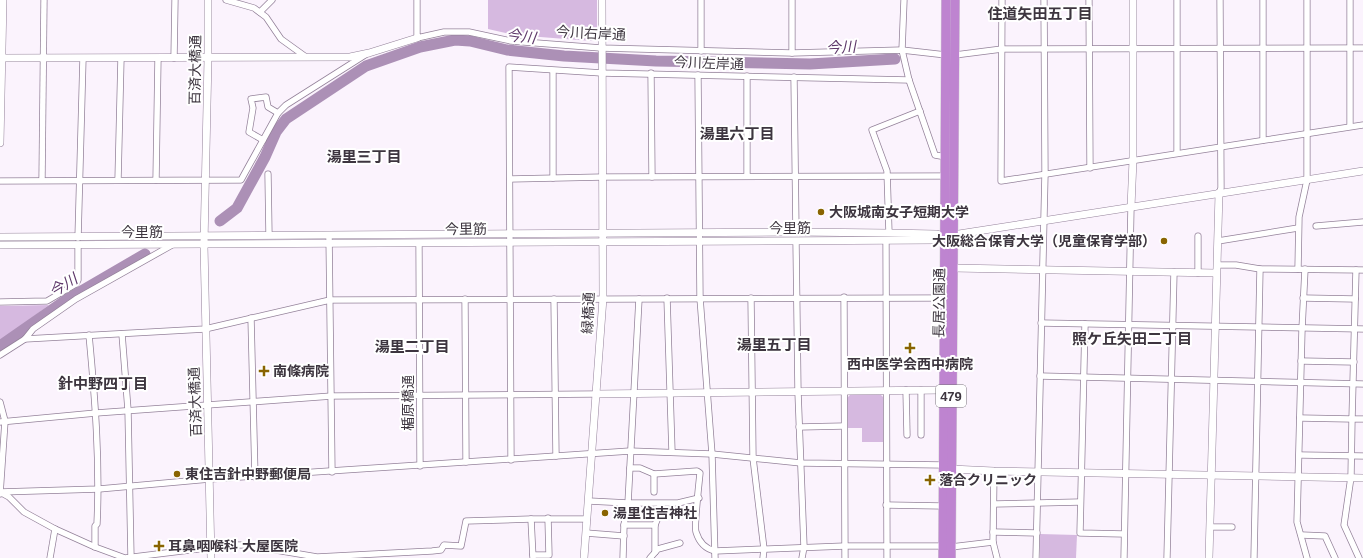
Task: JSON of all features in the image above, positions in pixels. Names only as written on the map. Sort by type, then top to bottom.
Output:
[{"type":"highway","name":"長居公園通","points":[[946,0],[951,55],[950,235],[945,298],[944,390],[947,467],[943,506],[947,547],[951,558]]},
{"type":"highway","name":"長居公園通","points":[[943,558],[947,547],[947,467],[953,268],[946,176],[946,156],[951,55],[956,0]]},
{"type":"street","points":[[0,143],[3,0]]},
{"type":"street","points":[[42,180],[42,58],[44,0]]},
{"type":"street","points":[[174,58],[175,0]]},
{"type":"street","name":"百済大橋通","points":[[208,0],[204,245],[212,558]]},
{"type":"street","points":[[226,0],[254,8],[260,12],[266,17],[281,40],[306,57]]},
{"type":"street","points":[[260,12],[272,0]]},
{"type":"street","points":[[417,0],[418,38]]},
{"type":"street","points":[[601,48],[602,0]]},
{"type":"street","points":[[701,51],[702,0]]},
{"type":"street","points":[[792,0],[792,53]]},
{"type":"street","points":[[904,0],[902,50],[909,80],[935,155],[946,156]]},
{"type":"street","points":[[1002,0],[1001,181],[1363,124]]},
{"type":"street","points":[[1036,558],[1045,174],[1044,0]]},
{"type":"street","points":[[1089,0],[1088,48],[1090,168]]},
{"type":"street","points":[[1124,558],[1128,324],[1133,160],[1133,0]]},
{"type":"street","points":[[1177,0],[1177,153]]},
{"type":"street","points":[[1209,558],[1216,273],[1219,193],[1221,188],[1220,0]]},
{"type":"street","points":[[1263,0],[1263,140]]},
{"type":"street","points":[[1307,0],[1307,180],[1298,228],[1303,298],[1298,522],[1307,558]]},
{"type":"street","points":[[1350,0],[1350,126]]},
{"type":"street","name":"今川右岸通","points":[[206,179],[241,180],[278,112],[286,105],[368,53],[444,32],[469,32],[511,42],[601,48],[792,53],[902,50],[951,55],[1002,48],[1363,48]]},
{"type":"street","name":"緑橋通","points":[[584,558],[603,298],[601,48]]},
{"type":"street","points":[[1,58],[350,57],[368,53]]},
{"type":"street","points":[[78,238],[83,58]]},
{"type":"street","points":[[118,180],[121,58]]},
{"type":"street","points":[[156,180],[158,58]]},
{"type":"street","name":"今川左岸通","points":[[510,179],[509,67],[552,71],[602,71],[909,80]]},
{"type":"street","points":[[552,71],[553,178]]},
{"type":"street","points":[[651,73],[652,177]]},
{"type":"street","points":[[698,75],[700,298],[712,454],[715,558]]},
{"type":"street","points":[[746,76],[748,176]]},
{"type":"street","points":[[794,77],[796,232]]},
{"type":"street","points":[[263,140],[249,132],[253,108],[251,99],[266,97],[268,107],[278,112]]},
{"type":"street","points":[[887,558],[886,297],[888,176],[872,130],[920,111]]},
{"type":"street","name":"今里筋","points":[[0,237],[78,238],[330,235],[602,238],[699,237],[796,232],[888,236],[936,240],[950,235],[1363,171]]},
{"type":"street","points":[[268,174],[269,235]]},
{"type":"street","points":[[511,460],[510,179],[603,177],[699,178],[748,176],[946,176]]},
{"type":"street","points":[[0,181],[206,179]]},
{"type":"street","points":[[1316,226],[1363,222]]},
{"type":"street","points":[[1218,241],[1298,228]]},
{"type":"street","points":[[330,235],[332,472]]},
{"type":"street","name":"今里筋","points":[[699,237],[796,241],[888,236]]},
{"type":"street","points":[[1198,236],[1198,273]]},
{"type":"street","name":"今里筋","points":[[0,245],[78,246],[419,243],[511,238]]},
{"type":"street","points":[[796,241],[798,392],[804,547],[802,558]]},
{"type":"street","name":"楯原橋通","points":[[419,243],[420,466]]},
{"type":"street","points":[[0,355],[26,339],[33,329],[76,299],[172,245]]},
{"type":"street","points":[[0,302],[47,301],[76,284],[78,280],[78,246]]},
{"type":"street","points":[[1217,265],[1236,265],[1260,269],[1363,270]]},
{"type":"street","points":[[953,268],[1216,273]]},
{"type":"street","points":[[1254,558],[1260,269]]},
{"type":"street","points":[[1356,270],[1352,456],[1351,477],[1344,525],[1359,558]]},
{"type":"street","points":[[1167,558],[1174,272]]},
{"type":"street","points":[[26,339],[205,329],[330,300],[796,297],[945,298]]},
{"type":"street","points":[[844,297],[845,558]]},
{"type":"street","points":[[623,558],[624,525],[628,503],[639,298]]},
{"type":"street","points":[[667,298],[672,452]]},
{"type":"street","points":[[752,298],[753,458],[764,549],[763,558]]},
{"type":"street","points":[[1303,298],[1355,299]]},
{"type":"street","points":[[465,299],[466,462]]},
{"type":"street","points":[[554,299],[554,394],[556,456]]},
{"type":"street","points":[[251,318],[255,477]]},
{"type":"street","points":[[1042,323],[1363,329]]},
{"type":"street","points":[[1085,324],[1080,533],[1124,534]]},
{"type":"street","points":[[122,334],[128,410],[131,558]]},
{"type":"street","points":[[89,336],[96,413],[99,488],[97,524],[94,526],[94,547]]},
{"type":"street","points":[[1301,361],[1354,362]]},
{"type":"street","points":[[1040,376],[1363,384]]},
{"type":"street","points":[[906,390],[907,435]]},
{"type":"street","points":[[921,435],[922,390]]},
{"type":"street","points":[[2,421],[128,410],[332,396],[944,390]]},
{"type":"street","points":[[0,402],[2,421],[0,493]]},
{"type":"street","points":[[1300,418],[1363,419]]},
{"type":"street","points":[[799,427],[844,426]]},
{"type":"street","points":[[0,493],[130,486],[210,479],[630,451],[712,454],[801,463],[886,463],[994,470],[1363,478]]},
{"type":"street","points":[[1300,455],[1363,456]]},
{"type":"street","points":[[630,468],[640,468],[654,474],[697,471],[700,473],[696,532],[704,546],[715,551],[845,546],[947,547],[993,542]]},
{"type":"street","points":[[994,470],[993,542],[997,558]]},
{"type":"street","points":[[654,474],[654,492]]},
{"type":"street","points":[[0,493],[9,497],[24,512],[55,530],[115,555],[131,558],[246,545],[318,557],[381,556],[441,550],[444,545],[461,546],[466,521],[548,518],[587,519]]},
{"type":"street","points":[[588,501],[660,504],[678,503],[699,498]]},
{"type":"street","points":[[994,504],[1080,502]]},
{"type":"street","points":[[655,552],[655,525],[659,515],[660,504]]},
{"type":"street","points":[[886,505],[943,506]]},
{"type":"street","points":[[532,519],[533,557],[549,555],[548,518]]},
{"type":"street","points":[[624,525],[655,525]]},
{"type":"street","points":[[1210,527],[1232,527]]},
{"type":"street","points":[[50,558],[55,530]]},
{"type":"street","points":[[993,532],[1037,533]]},
{"type":"street","points":[[586,533],[624,536]]},
{"type":"street","points":[[1302,535],[1325,536],[1335,558]]},
{"type":"street","points":[[650,558],[655,552],[680,543]]},
{"type":"shaded area","points":[[488,0],[597,0],[597,38],[591,41],[515,35],[488,29]]},
{"type":"shaded area","points":[[49,305],[6,337],[0,341],[0,306]]},
{"type":"shaded area","points":[[850,395],[881,395],[883,397],[883,442],[862,442],[862,428],[847,428],[847,398]]},
{"type":"shaded area","points":[[1040,534],[1077,535],[1076,558],[1040,558]]},
{"type":"waterway","name":"今川","points":[[220,221],[237,208],[265,157],[276,132],[286,119],[366,66],[420,47],[455,40],[470,41],[507,50],[564,56],[656,61],[810,64],[895,59]]},
{"type":"waterway","name":"今川","points":[[0,346],[66,300],[145,254]]},
{"type":"place","name":"大阪城南女子短期大学","points":[[821,212]]},
{"type":"place","name":"大阪総合保育大学（児童保育学部）","points":[[1164,241]]},
{"type":"place","name":"西中医学会西中病院","points":[[910,348]]},
{"type":"place","name":"南條病院","points":[[264,371]]},
{"type":"place","name":"東住吉針中野郵便局","points":[[177,474]]},
{"type":"place","name":"落合クリニック","points":[[930,480]]},
{"type":"place","name":"湯里住吉神社","points":[[605,513]]},
{"type":"place","name":"耳鼻咽喉科 大屋医院","points":[[159,546]]},
{"type":"district","name":"住道矢田五丁目","points":[[1040,13]]},
{"type":"district","name":"湯里六丁目","points":[[737,133]]},
{"type":"district","name":"湯里三丁目","points":[[364,156]]},
{"type":"district","name":"照ケ丘矢田二丁目","points":[[1132,338]]},
{"type":"district","name":"湯里五丁目","points":[[774,344]]},
{"type":"district","name":"湯里二丁目","points":[[412,346]]},
{"type":"district","name":"針中野四丁目","points":[[103,383]]}]
